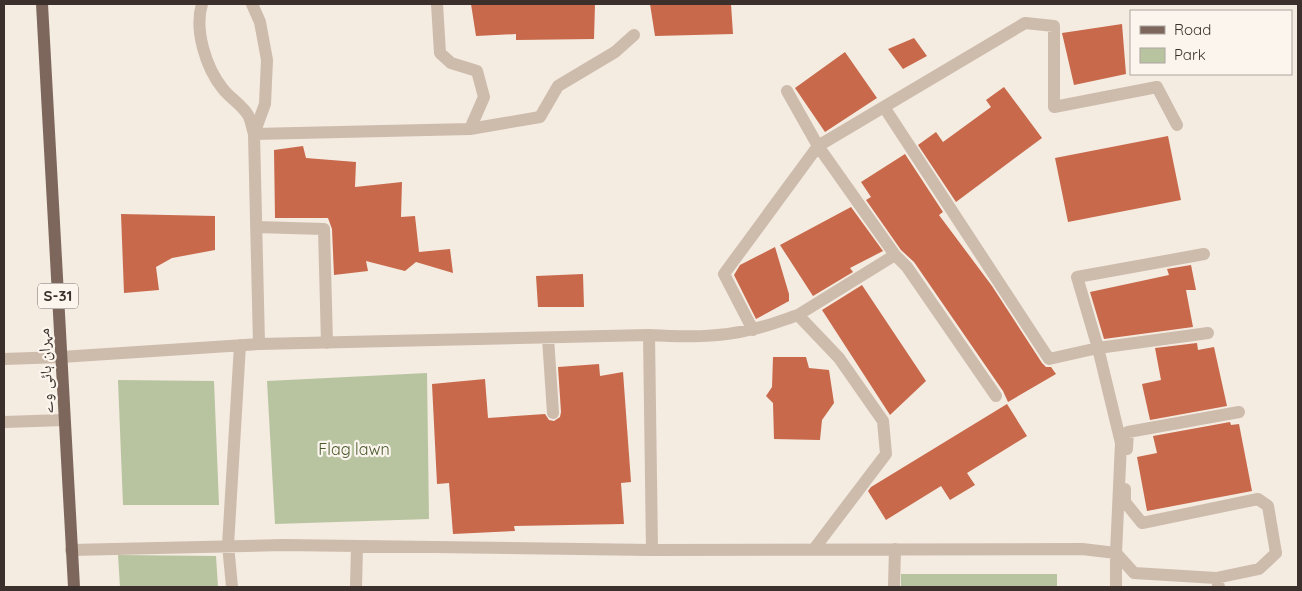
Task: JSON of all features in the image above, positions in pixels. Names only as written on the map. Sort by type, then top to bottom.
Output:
[{"type":"main road","name":"مہران ہائی وے","points":[[42,4],[74,587]]},
{"type":"street","points":[[202,4],[200,9],[201,40],[209,66],[223,89],[248,114],[254,134],[259,344]]},
{"type":"street","points":[[252,4],[260,22],[267,60],[265,104],[254,134]]},
{"type":"street","points":[[436,4],[440,54],[451,63],[477,71],[484,97],[470,129]]},
{"type":"street","points":[[752,330],[724,274],[818,146],[1025,23],[1054,26],[1054,107],[1157,87],[1177,126]]},
{"type":"street","points":[[254,134],[470,129],[540,117],[558,86],[615,52],[634,35]]},
{"type":"street","points":[[787,91],[818,146],[896,255],[907,266],[996,396]]},
{"type":"street","points":[[884,107],[1048,358],[1098,348],[1208,333]]},
{"type":"street","points":[[256,227],[324,229],[327,343]]},
{"type":"street","points":[[1116,587],[1121,443],[1098,348],[1077,277],[1204,254]]},
{"type":"street","points":[[4,359],[259,344],[649,335],[677,337],[708,336],[752,330],[798,315],[896,255]]},
{"type":"street","points":[[798,315],[839,358],[883,421],[886,454],[814,549]]},
{"type":"street","points":[[649,335],[652,550]]},
{"type":"street","points":[[548,338],[553,413]]},
{"type":"street","points":[[232,587],[228,545],[240,345]]},
{"type":"street","points":[[71,550],[228,545],[652,550],[1082,549],[1116,554],[1134,573],[1218,582],[1259,569],[1276,552],[1268,506],[1258,499],[1142,523],[1125,502],[1128,432],[1239,412]]},
{"type":"street","points":[[4,422],[64,420]]},
{"type":"street","points":[[356,587],[357,546]]},
{"type":"street","points":[[894,587],[895,549]]},
{"type":"street","points":[[68,587],[74,587]]},
{"type":"green space","name":"Flag lawn","points":[[427,373],[429,519],[275,524],[267,381]]},
{"type":"green space","points":[[118,380],[214,381],[219,505],[123,505]]},
{"type":"green space","points":[[118,555],[216,556],[218,587],[120,587]]},
{"type":"green space","points":[[901,574],[1057,574],[1057,587],[901,587]]},
{"type":"building","points":[[471,4],[595,4],[594,39],[516,40],[516,34],[476,36]]},
{"type":"building","points":[[650,4],[731,4],[733,34],[655,36]]},
{"type":"building","points":[[1122,24],[1126,74],[1074,85],[1062,33]]},
{"type":"building","points":[[914,38],[927,56],[903,69],[888,49]]},
{"type":"building","points":[[845,52],[877,98],[825,132],[795,88]]},
{"type":"building","points":[[1004,87],[1042,138],[956,202],[918,145],[936,132],[943,142],[991,107],[986,100]]},
{"type":"building","points":[[1168,136],[1181,200],[1068,222],[1055,158]]},
{"type":"building","points":[[303,146],[306,158],[356,162],[355,187],[402,182],[401,217],[415,216],[419,252],[450,249],[453,273],[416,262],[405,271],[366,261],[368,271],[334,275],[332,229],[328,218],[275,218],[274,150]]},
{"type":"building","points":[[905,154],[943,212],[939,215],[992,286],[1042,363],[1046,367],[1051,367],[1056,374],[1008,402],[1003,391],[914,262],[901,250],[866,200],[871,197],[861,182]]},
{"type":"building","points":[[851,207],[883,251],[850,268],[853,272],[813,296],[780,245]]},
{"type":"building","points":[[121,214],[215,216],[215,250],[172,258],[156,267],[159,290],[124,293]]},
{"type":"building","points":[[775,247],[789,294],[789,301],[756,319],[734,275],[740,265]]},
{"type":"building","points":[[1191,265],[1196,290],[1186,290],[1193,327],[1104,339],[1090,292],[1169,275],[1167,269]]},
{"type":"building","points":[[583,274],[584,307],[538,307],[536,276]]},
{"type":"building","points":[[862,285],[926,381],[890,415],[822,310]]},
{"type":"building","points":[[1197,343],[1198,350],[1214,347],[1227,406],[1150,420],[1142,384],[1161,380],[1155,348]]},
{"type":"building","points":[[773,357],[806,357],[809,368],[829,370],[834,403],[822,420],[820,440],[774,439],[773,403],[766,396],[772,387]]},
{"type":"building","points":[[599,364],[600,376],[623,372],[631,482],[621,483],[624,524],[514,526],[515,531],[453,534],[449,483],[437,484],[432,384],[485,379],[488,418],[545,414],[549,420],[554,421],[560,417],[561,412],[558,367]]},
{"type":"building","points":[[1007,404],[1027,436],[967,473],[975,485],[950,500],[941,486],[886,520],[868,491],[871,487]]},
{"type":"building","points":[[1230,422],[1231,425],[1239,424],[1252,491],[1147,511],[1137,457],[1157,453],[1153,436]]}]
